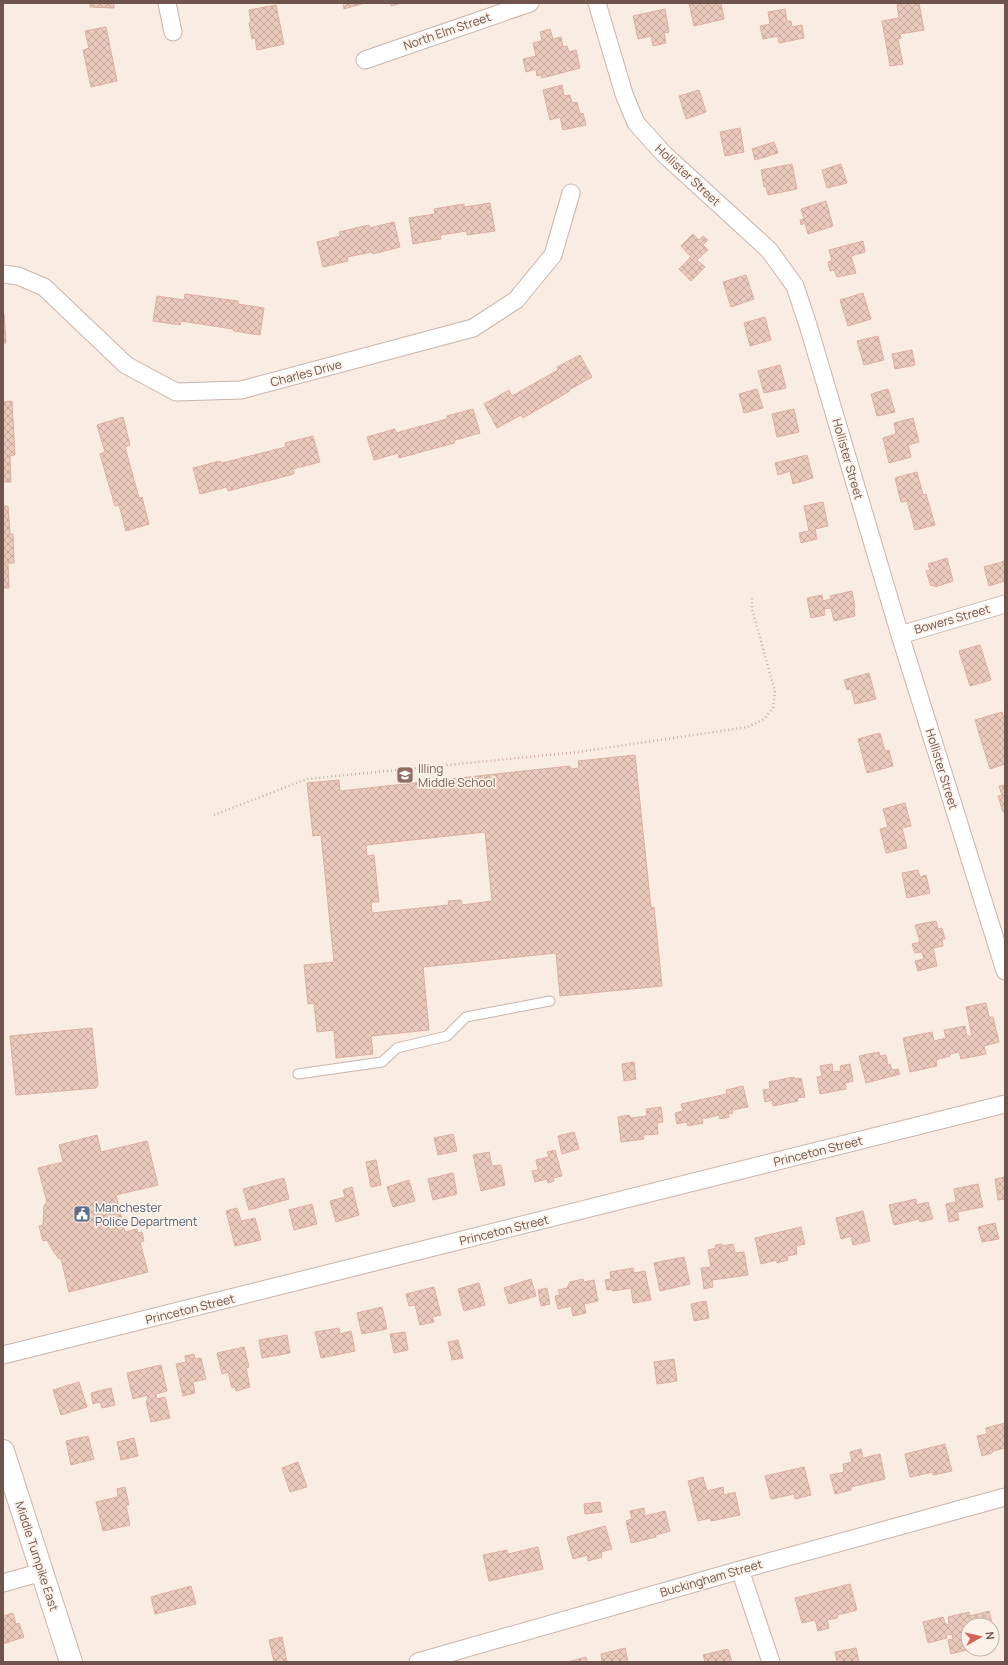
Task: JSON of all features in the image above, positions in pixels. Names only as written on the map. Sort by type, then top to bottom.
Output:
[{"type":"main road","name":"Middle Turnpike East","points":[[3,1451],[71,1662]]},
{"type":"street","points":[[168,3],[173,32]]},
{"type":"street","name":"North Elm Street","points":[[365,60],[530,3]]},
{"type":"street","name":"Hollister Street","points":[[597,3],[624,94],[636,123],[664,154],[769,250],[795,286],[808,325],[900,635],[1005,971]]},
{"type":"street","name":"Charles Drive","points":[[3,274],[18,276],[44,287],[126,365],[176,392],[241,390],[473,328],[516,300],[553,255],[571,193]]},
{"type":"street","name":"Bowers Street","points":[[900,635],[1005,604]]},
{"type":"street","name":"Princeton Street","points":[[3,1355],[1005,1104]]},
{"type":"street","name":"Buckingham Street","points":[[418,1662],[740,1570],[1005,1497]]},
{"type":"street","points":[[740,1570],[772,1662]]},
{"type":"street","points":[[3,1583],[42,1572]]},
{"type":"lane","points":[[298,1074],[382,1062],[397,1048],[447,1036],[466,1017],[550,1001]]},
{"type":"path","points":[[214,815],[307,778],[578,752],[748,727],[764,719],[773,708],[775,692],[752,609],[752,596]]},
{"type":"building","points":[[90,3],[114,3],[114,8],[90,7]]},
{"type":"building","points":[[343,3],[365,3],[344,9]]},
{"type":"building","points":[[390,3],[402,3],[391,6]]},
{"type":"building","points":[[689,3],[721,3],[724,19],[694,26]]},
{"type":"building","points":[[919,3],[924,30],[900,34],[901,38],[898,39],[903,64],[890,66],[882,21],[899,18],[897,5]]},
{"type":"building","points":[[276,5],[284,44],[257,50],[255,38],[252,39],[249,23],[251,22],[249,10]]},
{"type":"building","points":[[665,9],[669,32],[664,33],[666,43],[653,46],[651,36],[638,39],[633,16]]},
{"type":"building","points":[[785,9],[787,21],[791,21],[792,27],[802,25],[804,38],[779,43],[778,36],[763,39],[760,26],[770,24],[768,12]]},
{"type":"building","points":[[106,27],[117,81],[91,87],[83,50],[89,48],[85,31]]},
{"type":"building","points":[[550,29],[553,39],[561,37],[563,47],[567,46],[569,52],[576,50],[580,68],[542,78],[541,75],[537,76],[536,69],[526,72],[523,59],[536,56],[533,43],[542,41],[540,32]]},
{"type":"building","points":[[562,85],[564,96],[570,95],[572,103],[577,102],[580,114],[583,113],[586,125],[563,130],[560,117],[550,120],[543,90]]},
{"type":"building","points":[[699,90],[706,112],[686,119],[679,96]]},
{"type":"building","points":[[740,128],[744,152],[725,156],[720,132]]},
{"type":"building","points":[[774,142],[778,153],[755,160],[752,149]]},
{"type":"building","points":[[792,164],[797,189],[768,195],[766,187],[764,187],[761,170]]},
{"type":"building","points":[[841,164],[847,183],[827,188],[822,170]]},
{"type":"building","points":[[826,201],[833,226],[808,234],[805,223],[801,225],[800,220],[804,219],[801,209]]},
{"type":"building","points":[[490,203],[495,231],[467,235],[467,231],[440,235],[441,239],[413,244],[409,218],[435,214],[434,209],[464,204],[464,207]]},
{"type":"building","points":[[394,222],[400,247],[373,254],[372,252],[347,257],[348,261],[323,267],[317,242],[340,236],[339,232],[369,225],[370,228]]},
{"type":"building","points":[[693,234],[699,240],[703,236],[708,240],[703,245],[708,250],[697,260],[705,267],[691,281],[679,269],[691,257],[681,246]]},
{"type":"building","points":[[863,241],[865,252],[851,256],[856,273],[837,277],[834,270],[830,271],[828,262],[832,261],[829,250]]},
{"type":"building","points":[[746,275],[754,299],[731,307],[723,282]]},
{"type":"building","points":[[863,293],[871,319],[848,326],[840,300]]},
{"type":"building","points":[[185,294],[238,301],[238,304],[264,308],[260,335],[181,321],[180,325],[153,321],[157,296],[184,300]]},
{"type":"building","points":[[4,314],[6,343],[3,343]]},
{"type":"building","points":[[765,317],[771,340],[750,346],[744,323]]},
{"type":"building","points":[[878,336],[884,360],[864,365],[857,341]]},
{"type":"building","points":[[912,350],[915,365],[895,369],[892,354]]},
{"type":"building","points":[[580,355],[592,377],[523,418],[521,415],[497,428],[484,404],[509,390],[512,396],[558,370],[557,367]]},
{"type":"building","points":[[780,365],[786,388],[764,393],[758,371]]},
{"type":"building","points":[[757,389],[763,408],[744,413],[739,394]]},
{"type":"building","points":[[888,389],[895,412],[877,416],[871,394]]},
{"type":"building","points":[[12,401],[15,455],[10,456],[11,482],[3,482],[3,402]]},
{"type":"building","points":[[473,409],[480,433],[455,440],[454,443],[399,458],[398,453],[374,460],[367,437],[395,429],[396,433],[447,419],[447,416]]},
{"type":"building","points":[[794,409],[799,432],[777,437],[772,414]]},
{"type":"building","points":[[123,417],[130,445],[125,447],[139,498],[142,497],[149,524],[126,531],[119,505],[115,506],[100,454],[105,452],[97,425]]},
{"type":"building","points":[[913,418],[919,442],[908,445],[911,457],[889,463],[883,438],[896,434],[894,423]]},
{"type":"building","points":[[313,436],[320,462],[293,469],[294,474],[228,491],[227,487],[200,494],[193,468],[220,461],[222,463],[286,447],[285,443]]},
{"type":"building","points":[[807,455],[813,478],[793,484],[790,471],[778,475],[775,463]]},
{"type":"building","points":[[917,472],[923,495],[926,494],[935,525],[915,530],[907,501],[901,502],[895,478]]},
{"type":"building","points":[[823,502],[828,526],[815,529],[817,539],[801,543],[799,533],[809,531],[804,506]]},
{"type":"building","points":[[3,506],[8,506],[10,534],[13,534],[14,563],[8,563],[9,588],[3,588]]},
{"type":"building","points":[[947,558],[953,581],[935,587],[934,585],[931,586],[926,571],[930,570],[928,564]]},
{"type":"building","points":[[1005,561],[1005,581],[989,586],[984,567]]},
{"type":"building","points":[[852,591],[855,616],[834,621],[831,608],[824,609],[825,615],[811,618],[807,598],[822,595],[823,601],[831,599],[830,596]]},
{"type":"building","points":[[980,645],[991,680],[970,686],[959,651]]},
{"type":"building","points":[[869,673],[876,699],[855,704],[851,689],[847,690],[844,680]]},
{"type":"building","points":[[1002,712],[1005,721],[1005,764],[990,769],[975,720]]},
{"type":"building","points":[[880,733],[885,751],[889,750],[893,766],[867,773],[858,739]]},
{"type":"building","points":[[635,755],[651,908],[654,907],[662,986],[560,996],[556,953],[423,967],[429,1030],[371,1036],[373,1054],[336,1058],[334,1030],[317,1032],[314,1003],[308,1004],[304,965],[334,962],[321,835],[313,836],[307,783],[339,780],[340,791],[570,766],[570,769],[579,768],[578,761]],"holes":[[[485,832],[492,901],[462,905],[461,900],[448,901],[449,905],[372,913],[371,902],[379,902],[374,855],[367,856],[366,845]]]},
{"type":"building","points":[[1005,785],[1005,812],[1003,812],[998,796],[1002,795],[999,786]]},
{"type":"building","points":[[905,803],[911,826],[902,828],[907,848],[886,853],[880,829],[888,827],[883,809]]},
{"type":"building","points":[[918,870],[920,877],[926,875],[930,893],[907,898],[902,873]]},
{"type":"building","points":[[936,921],[938,929],[942,928],[945,939],[942,939],[943,946],[933,948],[937,966],[918,971],[915,961],[924,959],[922,952],[915,953],[912,944],[920,942],[915,925]]},
{"type":"building","points":[[986,1003],[989,1017],[993,1017],[999,1042],[984,1046],[986,1054],[961,1059],[959,1052],[950,1054],[950,1056],[936,1060],[937,1066],[910,1072],[903,1038],[932,1032],[934,1041],[946,1038],[944,1030],[965,1026],[967,1036],[972,1036],[966,1007]]},
{"type":"building","points":[[92,1028],[98,1084],[96,1088],[16,1095],[10,1036]]},
{"type":"building","points":[[879,1052],[880,1056],[886,1055],[888,1065],[890,1064],[892,1070],[898,1069],[900,1074],[866,1083],[859,1056]]},
{"type":"building","points":[[634,1062],[636,1079],[624,1081],[622,1064]]},
{"type":"building","points":[[832,1064],[833,1072],[841,1071],[840,1066],[850,1064],[853,1081],[845,1083],[846,1089],[820,1094],[817,1077],[822,1076],[820,1066]]},
{"type":"building","points":[[794,1077],[795,1079],[801,1078],[805,1097],[797,1098],[798,1101],[773,1106],[772,1100],[765,1102],[763,1090],[770,1089],[769,1082]]},
{"type":"building","points":[[743,1086],[748,1107],[732,1110],[733,1113],[728,1114],[729,1117],[720,1119],[719,1115],[702,1119],[703,1123],[688,1126],[687,1122],[677,1124],[675,1113],[683,1111],[681,1104],[727,1094],[726,1090]]},
{"type":"building","points":[[661,1107],[663,1122],[657,1123],[658,1134],[643,1135],[644,1139],[621,1142],[618,1117],[629,1115],[631,1118],[647,1116],[646,1109]]},
{"type":"building","points":[[574,1132],[579,1149],[562,1154],[558,1136]]},
{"type":"building","points":[[453,1134],[457,1151],[438,1155],[434,1138]]},
{"type":"building","name":"Manchester Police Department","points":[[97,1135],[101,1152],[147,1141],[158,1185],[116,1195],[125,1232],[137,1229],[138,1233],[142,1232],[144,1241],[140,1242],[148,1272],[69,1292],[61,1259],[59,1259],[53,1251],[47,1240],[43,1241],[39,1226],[43,1225],[44,1206],[47,1202],[38,1168],[63,1162],[59,1145]]},
{"type":"building","points":[[555,1150],[562,1176],[553,1178],[554,1181],[548,1183],[547,1179],[535,1182],[532,1171],[538,1170],[536,1160],[549,1157],[547,1152]]},
{"type":"building","points":[[489,1152],[492,1166],[501,1165],[505,1185],[481,1191],[473,1155]]},
{"type":"building","points":[[376,1160],[381,1185],[371,1187],[366,1162]]},
{"type":"building","points":[[453,1173],[457,1194],[433,1200],[428,1179]]},
{"type":"building","points":[[1005,1177],[1005,1199],[998,1200],[995,1179]]},
{"type":"building","points":[[284,1178],[289,1199],[249,1210],[243,1189]]},
{"type":"building","points":[[409,1180],[415,1201],[393,1207],[387,1187]]},
{"type":"building","points":[[978,1184],[983,1207],[957,1212],[959,1220],[949,1222],[946,1204],[956,1202],[954,1189]]},
{"type":"building","points":[[352,1187],[359,1215],[336,1222],[330,1201],[345,1197],[343,1190]]},
{"type":"building","points":[[916,1199],[917,1205],[928,1202],[933,1219],[920,1222],[919,1219],[894,1225],[889,1205]]},
{"type":"building","points":[[312,1204],[317,1224],[294,1230],[289,1210]]},
{"type":"building","points":[[237,1208],[241,1221],[255,1218],[261,1240],[235,1246],[226,1211]]},
{"type":"building","points":[[863,1211],[870,1241],[853,1245],[851,1236],[841,1239],[836,1218]]},
{"type":"building","points":[[995,1223],[999,1239],[982,1242],[978,1227]]},
{"type":"building","points":[[801,1227],[805,1244],[796,1246],[797,1254],[787,1256],[788,1260],[777,1263],[777,1260],[761,1264],[755,1238]]},
{"type":"building","points":[[722,1244],[722,1246],[733,1244],[735,1253],[744,1252],[748,1275],[712,1280],[713,1287],[704,1289],[701,1268],[711,1267],[708,1250],[716,1248],[715,1245]]},
{"type":"building","points":[[684,1257],[690,1284],[660,1291],[654,1263]]},
{"type":"building","points":[[633,1268],[634,1273],[645,1271],[651,1300],[633,1303],[631,1288],[613,1291],[611,1289],[607,1290],[605,1280],[611,1279],[610,1272]]},
{"type":"building","points":[[531,1279],[536,1296],[509,1304],[504,1288]]},
{"type":"building","points":[[583,1279],[584,1282],[594,1280],[598,1301],[584,1304],[586,1313],[573,1316],[571,1306],[558,1309],[555,1296],[560,1295],[558,1290],[567,1288],[570,1282]]},
{"type":"building","points":[[479,1283],[485,1305],[464,1311],[458,1289]]},
{"type":"building","points":[[434,1287],[441,1315],[432,1317],[434,1322],[420,1325],[415,1305],[409,1306],[406,1294]]},
{"type":"building","points":[[547,1288],[550,1304],[541,1306],[538,1290]]},
{"type":"building","points":[[706,1301],[709,1318],[694,1321],[691,1304]]},
{"type":"building","points":[[382,1307],[387,1329],[362,1334],[357,1313]]},
{"type":"building","points":[[339,1328],[340,1334],[351,1331],[355,1351],[321,1358],[315,1332]]},
{"type":"building","points":[[405,1332],[408,1350],[394,1353],[390,1334]]},
{"type":"building","points":[[287,1335],[290,1353],[262,1358],[259,1340]]},
{"type":"building","points":[[458,1340],[463,1358],[452,1360],[448,1342]]},
{"type":"building","points":[[244,1347],[249,1367],[246,1368],[250,1387],[236,1391],[235,1387],[232,1388],[228,1372],[222,1374],[217,1353]]},
{"type":"building","points":[[194,1354],[195,1359],[201,1358],[206,1379],[193,1382],[195,1393],[183,1396],[176,1364],[186,1362],[185,1356]]},
{"type":"building","points":[[674,1359],[677,1381],[657,1384],[654,1362]]},
{"type":"building","points":[[161,1365],[167,1391],[156,1394],[157,1399],[165,1397],[170,1418],[151,1422],[146,1401],[148,1401],[147,1395],[133,1399],[127,1373]]},
{"type":"building","points":[[79,1382],[87,1407],[61,1415],[53,1390]]},
{"type":"building","points":[[111,1388],[115,1405],[102,1408],[100,1402],[93,1404],[91,1393]]},
{"type":"building","points":[[1005,1423],[1005,1448],[982,1456],[977,1436],[987,1434],[986,1428]]},
{"type":"building","points":[[88,1436],[94,1459],[71,1465],[66,1441]]},
{"type":"building","points":[[134,1438],[138,1456],[121,1460],[117,1442]]},
{"type":"building","points":[[945,1444],[952,1471],[933,1475],[933,1472],[910,1477],[905,1454]]},
{"type":"building","points":[[861,1449],[863,1458],[880,1454],[885,1479],[851,1487],[851,1490],[835,1494],[830,1475],[844,1472],[843,1464],[852,1462],[850,1452]]},
{"type":"building","points":[[298,1462],[307,1487],[290,1492],[282,1468]]},
{"type":"building","points":[[804,1467],[811,1495],[795,1499],[794,1494],[771,1499],[765,1476]]},
{"type":"building","points":[[703,1477],[707,1491],[723,1487],[724,1495],[735,1492],[740,1515],[711,1521],[710,1518],[698,1521],[688,1481]]},
{"type":"building","points":[[125,1487],[129,1505],[126,1505],[130,1525],[103,1531],[96,1502],[118,1497],[117,1489]]},
{"type":"building","points":[[600,1502],[602,1512],[585,1514],[584,1504]]},
{"type":"building","points":[[644,1508],[645,1516],[665,1511],[670,1531],[656,1535],[656,1537],[631,1543],[626,1521],[632,1519],[630,1511]]},
{"type":"building","points":[[605,1526],[612,1549],[601,1552],[602,1557],[588,1561],[587,1555],[573,1559],[567,1537]]},
{"type":"building","points":[[538,1547],[543,1569],[489,1581],[483,1555],[507,1550],[508,1554]]},
{"type":"building","points":[[850,1584],[857,1610],[838,1615],[837,1618],[827,1620],[829,1628],[818,1631],[815,1620],[802,1623],[795,1598]]},
{"type":"building","points":[[191,1586],[196,1604],[155,1614],[151,1597]]},
{"type":"building","points":[[989,1611],[990,1617],[960,1617],[960,1652],[951,1654],[948,1640],[953,1639],[952,1634],[946,1635],[947,1638],[928,1643],[923,1622],[943,1617],[946,1625],[949,1624],[948,1617],[969,1612],[970,1616]]},
{"type":"building","points":[[13,1613],[16,1624],[19,1623],[24,1637],[3,1644],[3,1616]]},
{"type":"building","points":[[282,1637],[287,1662],[274,1662],[269,1640]]},
{"type":"building","points":[[625,1648],[628,1662],[602,1662],[601,1654]]},
{"type":"building","points":[[856,1648],[859,1662],[837,1662],[835,1652]]},
{"type":"building","points":[[728,1649],[732,1662],[705,1662],[703,1655]]},
{"type":"building","points":[[586,1657],[587,1662],[568,1662]]},
{"type":"place","name":"Illing Middle School","points":[[405,775]]},
{"type":"place","name":"Manchester Police Department","points":[[82,1214]]}]
